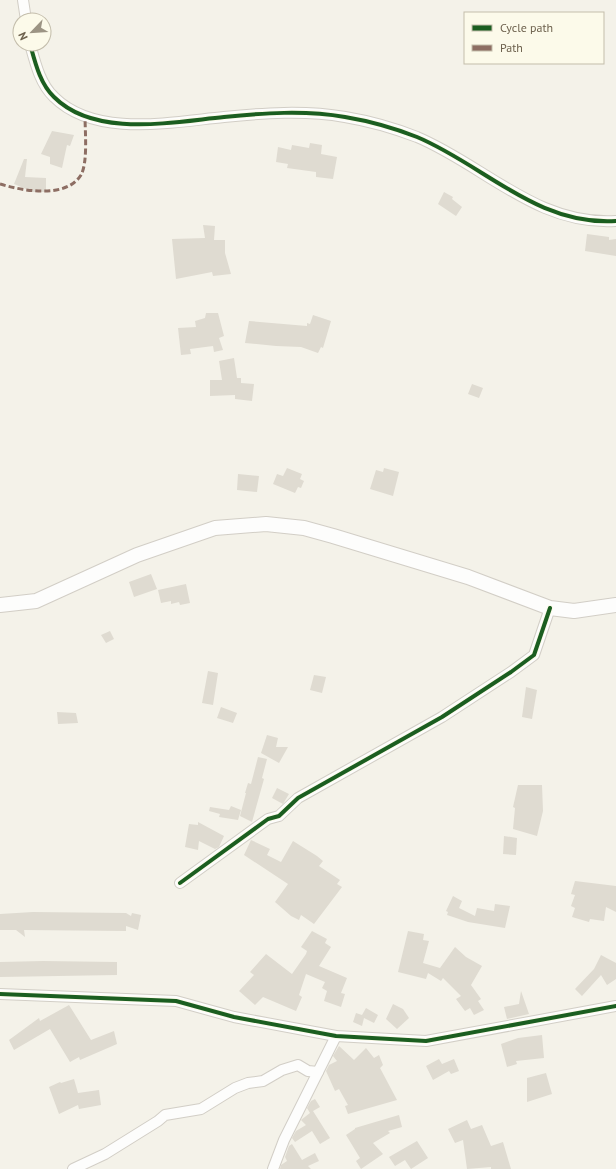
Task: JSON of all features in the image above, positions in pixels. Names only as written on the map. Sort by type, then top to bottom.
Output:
[{"type":"main road","points":[[0,606],[36,601],[137,555],[215,528],[266,524],[304,528],[333,536],[468,577],[550,608],[574,612],[616,605]]},
{"type":"street","points":[[23,0],[25,12]]},
{"type":"street","points":[[32,52],[39,73],[53,97],[74,112],[96,120],[130,124],[162,124],[296,112],[344,117],[382,126],[418,137],[466,164],[516,195],[547,209],[581,219],[616,221]]},
{"type":"street","points":[[180,883],[268,818],[280,816],[298,798],[442,717],[534,655],[550,608]]},
{"type":"street","points":[[0,994],[176,1001],[234,1017],[336,1036],[426,1041],[616,1006]]},
{"type":"street","points":[[273,1169],[284,1140],[336,1036]]},
{"type":"street","points":[[73,1169],[105,1154],[158,1121],[165,1114],[201,1109],[235,1088],[248,1083],[263,1081],[282,1070],[298,1065],[308,1072],[318,1072]]},
{"type":"building","points":[[52,131],[74,135],[70,146],[67,145],[62,168],[50,164],[50,157],[41,154]]},
{"type":"building","points":[[310,143],[322,145],[321,154],[337,157],[333,179],[316,177],[316,172],[287,168],[288,164],[276,162],[278,147],[291,150],[292,145],[309,148]]},
{"type":"building","points":[[24,159],[27,159],[25,177],[46,178],[46,192],[33,192],[14,184]]},
{"type":"building","points":[[444,192],[453,197],[452,199],[462,207],[456,216],[438,204]]},
{"type":"building","points":[[203,225],[215,226],[214,240],[225,240],[225,253],[231,274],[213,276],[212,272],[176,279],[172,239],[205,238]]},
{"type":"building","points":[[587,234],[609,237],[609,240],[616,239],[616,256],[585,251]]},
{"type":"building","points":[[206,313],[218,313],[224,336],[219,338],[223,350],[214,352],[213,346],[190,349],[191,354],[181,355],[178,328],[196,327],[195,321],[205,318]]},
{"type":"building","points":[[313,315],[331,321],[323,348],[321,347],[318,353],[301,347],[245,343],[249,321],[307,326],[307,323],[310,324]]},
{"type":"building","points":[[234,358],[237,378],[241,378],[241,383],[254,384],[252,401],[235,399],[235,395],[210,396],[210,380],[222,380],[219,361]]},
{"type":"building","points":[[472,384],[483,388],[479,398],[468,394]]},
{"type":"building","points":[[287,468],[302,474],[300,479],[304,481],[301,488],[298,487],[295,493],[273,484],[277,474],[283,476]]},
{"type":"building","points":[[384,468],[399,472],[393,496],[370,489],[376,470],[383,472]]},
{"type":"building","points":[[238,474],[259,476],[257,492],[237,490]]},
{"type":"building","points":[[151,574],[157,589],[134,597],[129,582]]},
{"type":"building","points":[[186,584],[190,603],[180,605],[179,602],[171,604],[171,601],[161,603],[158,590]]},
{"type":"building","points":[[110,631],[114,639],[106,643],[101,635]]},
{"type":"building","points":[[208,671],[218,673],[213,705],[202,703]]},
{"type":"building","points":[[314,675],[326,677],[322,693],[310,690]]},
{"type":"building","points":[[526,687],[537,690],[532,719],[522,717]]},
{"type":"building","points":[[221,707],[237,713],[233,723],[217,718]]},
{"type":"building","points":[[57,712],[76,713],[78,723],[58,724]]},
{"type":"building","points":[[267,735],[278,738],[276,747],[288,747],[279,763],[261,753]]},
{"type":"building","points":[[258,757],[267,759],[262,778],[264,779],[252,822],[240,816],[248,783],[251,784]]},
{"type":"building","points":[[518,785],[542,785],[543,811],[537,836],[513,829],[515,808],[513,807]]},
{"type":"building","points":[[277,788],[289,794],[283,804],[272,798]]},
{"type":"building","points":[[231,806],[241,810],[238,820],[219,817],[220,814],[209,811],[210,807],[229,810]]},
{"type":"building","points":[[198,822],[224,836],[219,847],[215,849],[199,841],[198,850],[185,847],[189,824],[198,825]]},
{"type":"building","points":[[504,836],[517,838],[516,855],[503,854]]},
{"type":"building","points":[[251,840],[270,849],[267,855],[281,862],[293,841],[317,856],[323,861],[319,866],[340,880],[337,884],[342,887],[314,924],[301,915],[299,920],[291,916],[275,902],[288,884],[244,855]]},
{"type":"building","points":[[575,881],[616,886],[616,912],[606,907],[604,921],[590,919],[589,922],[572,917],[575,908],[571,906],[575,895],[571,894]]},
{"type":"building","points":[[453,896],[462,901],[459,908],[475,916],[477,908],[494,911],[495,904],[510,906],[505,928],[468,922],[447,915],[448,912],[446,911]]},
{"type":"building","points":[[33,912],[126,913],[131,916],[132,913],[141,915],[138,930],[126,926],[126,931],[24,930],[25,937],[16,930],[0,930],[0,914]]},
{"type":"building","points":[[312,931],[327,939],[325,943],[331,947],[319,966],[347,978],[341,993],[345,994],[341,1007],[324,1001],[327,991],[322,988],[325,982],[306,974],[299,995],[302,997],[296,1011],[263,997],[255,1005],[239,991],[254,975],[250,972],[266,954],[292,974],[306,954],[307,951],[301,947]]},
{"type":"building","points":[[408,931],[424,934],[423,940],[429,941],[423,963],[440,968],[455,947],[466,957],[482,966],[471,985],[481,999],[478,1001],[484,1010],[474,1015],[470,1008],[465,1011],[456,999],[461,996],[443,978],[441,981],[428,973],[426,979],[398,972]]},
{"type":"building","points":[[601,955],[616,963],[616,979],[607,985],[601,975],[582,996],[575,989],[594,969]]},
{"type":"building","points":[[0,962],[117,962],[117,975],[0,977]]},
{"type":"building","points":[[521,991],[529,1014],[507,1019],[504,1007],[519,1004]]},
{"type":"building","points":[[393,1004],[403,1009],[409,1018],[397,1029],[386,1019]]},
{"type":"building","points":[[69,1005],[91,1040],[114,1031],[117,1044],[80,1060],[79,1057],[70,1062],[50,1029],[14,1050],[9,1040],[39,1018],[40,1021]]},
{"type":"building","points":[[366,1008],[378,1015],[374,1023],[364,1018],[362,1026],[353,1022],[356,1013],[362,1015]]},
{"type":"building","points":[[542,1035],[544,1058],[516,1061],[517,1064],[507,1067],[501,1044],[518,1038]]},
{"type":"building","points":[[339,1046],[354,1060],[366,1048],[374,1058],[379,1055],[383,1065],[380,1068],[397,1100],[348,1114],[345,1106],[348,1105],[339,1089],[335,1091],[326,1071],[329,1065],[337,1061],[333,1056]]},
{"type":"building","points":[[439,1059],[442,1064],[454,1059],[459,1071],[451,1074],[449,1071],[433,1080],[426,1066]]},
{"type":"building","points":[[546,1073],[552,1094],[527,1102],[527,1078]]},
{"type":"building","points":[[74,1079],[78,1093],[99,1090],[101,1105],[79,1109],[78,1105],[59,1114],[49,1087],[60,1082]]},
{"type":"building","points":[[315,1099],[320,1107],[313,1111],[330,1138],[320,1144],[312,1131],[295,1142],[292,1138],[296,1131],[306,1125],[301,1120],[310,1113],[307,1108],[311,1101]]},
{"type":"building","points":[[399,1115],[402,1127],[388,1131],[390,1133],[373,1143],[383,1154],[361,1169],[356,1161],[360,1158],[346,1135],[355,1128]]},
{"type":"building","points":[[467,1120],[471,1129],[482,1125],[491,1146],[503,1142],[511,1169],[491,1169],[491,1167],[467,1169],[463,1140],[455,1143],[448,1129]]},
{"type":"building","points":[[417,1141],[428,1158],[411,1169],[405,1160],[395,1166],[389,1157]]},
{"type":"building","points":[[292,1144],[302,1160],[315,1153],[319,1161],[308,1166],[311,1169],[280,1169],[281,1165],[287,1161],[285,1157],[289,1146]]},
{"type":"marked path","points":[[0,184],[32,191],[44,191],[65,188],[74,183],[81,175],[85,162],[85,116]]},
{"type":"cycle path","points":[[32,52],[39,72],[49,92],[71,110],[91,118],[112,123],[158,124],[269,113],[315,113],[354,119],[381,125],[417,137],[442,149],[536,204],[561,214],[588,220],[616,221]]},
{"type":"cycle path","points":[[180,883],[268,819],[279,816],[298,798],[442,717],[511,672],[534,655],[550,608]]},
{"type":"cycle path","points":[[0,994],[176,1001],[234,1017],[336,1036],[426,1041],[616,1006]]}]
